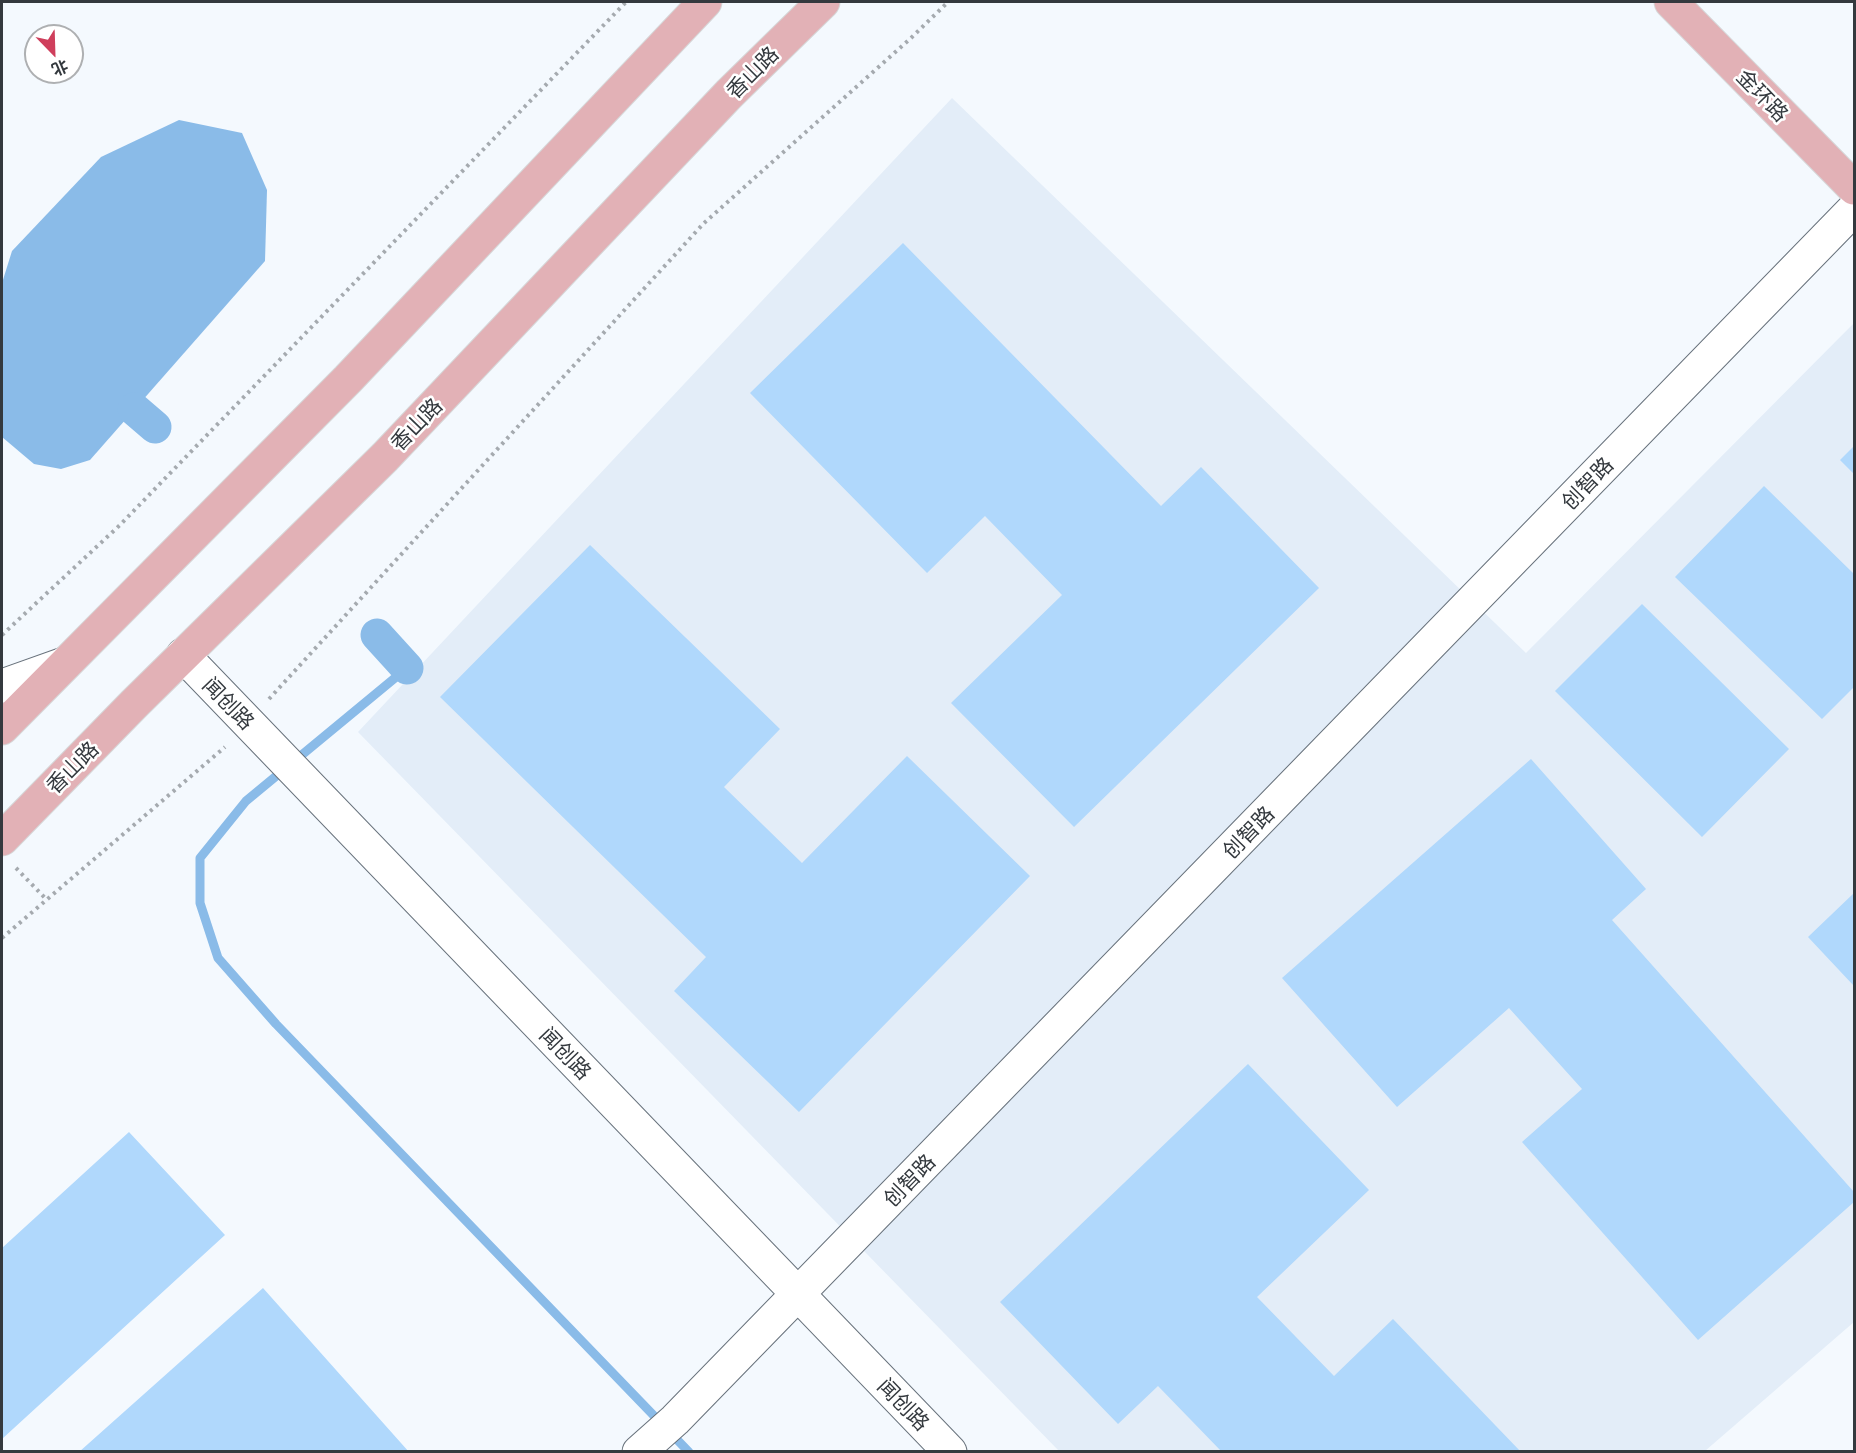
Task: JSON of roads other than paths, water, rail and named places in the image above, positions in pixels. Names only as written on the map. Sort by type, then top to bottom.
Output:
[{"type":"main road","points":[[2,728],[348,380],[705,2]]},
{"type":"main road","points":[[729,94],[805,2]]},
{"type":"main road","name":"香山路","points":[[5,850],[183,656],[385,457],[729,94],[823,2]]},
{"type":"main road","name":"金环路","points":[[1671,2],[1854,189]]},
{"type":"street","name":"创智路","points":[[639,1452],[683,1412],[1854,209]]},
{"type":"street","name":"闻创路","points":[[183,656],[950,1452]]},
{"type":"street","points":[[2,686],[64,664]]},
{"type":"water","points":[[179,120],[242,133],[267,190],[265,261],[90,460],[61,469],[34,464],[2,437],[2,283],[12,251],[101,157]]},
{"type":"waterway","points":[[134,409],[155,427]]},
{"type":"waterway","points":[[377,635],[407,668]]},
{"type":"waterway","points":[[407,668],[246,801],[200,858],[200,903],[218,958],[276,1024],[689,1452]]}]
